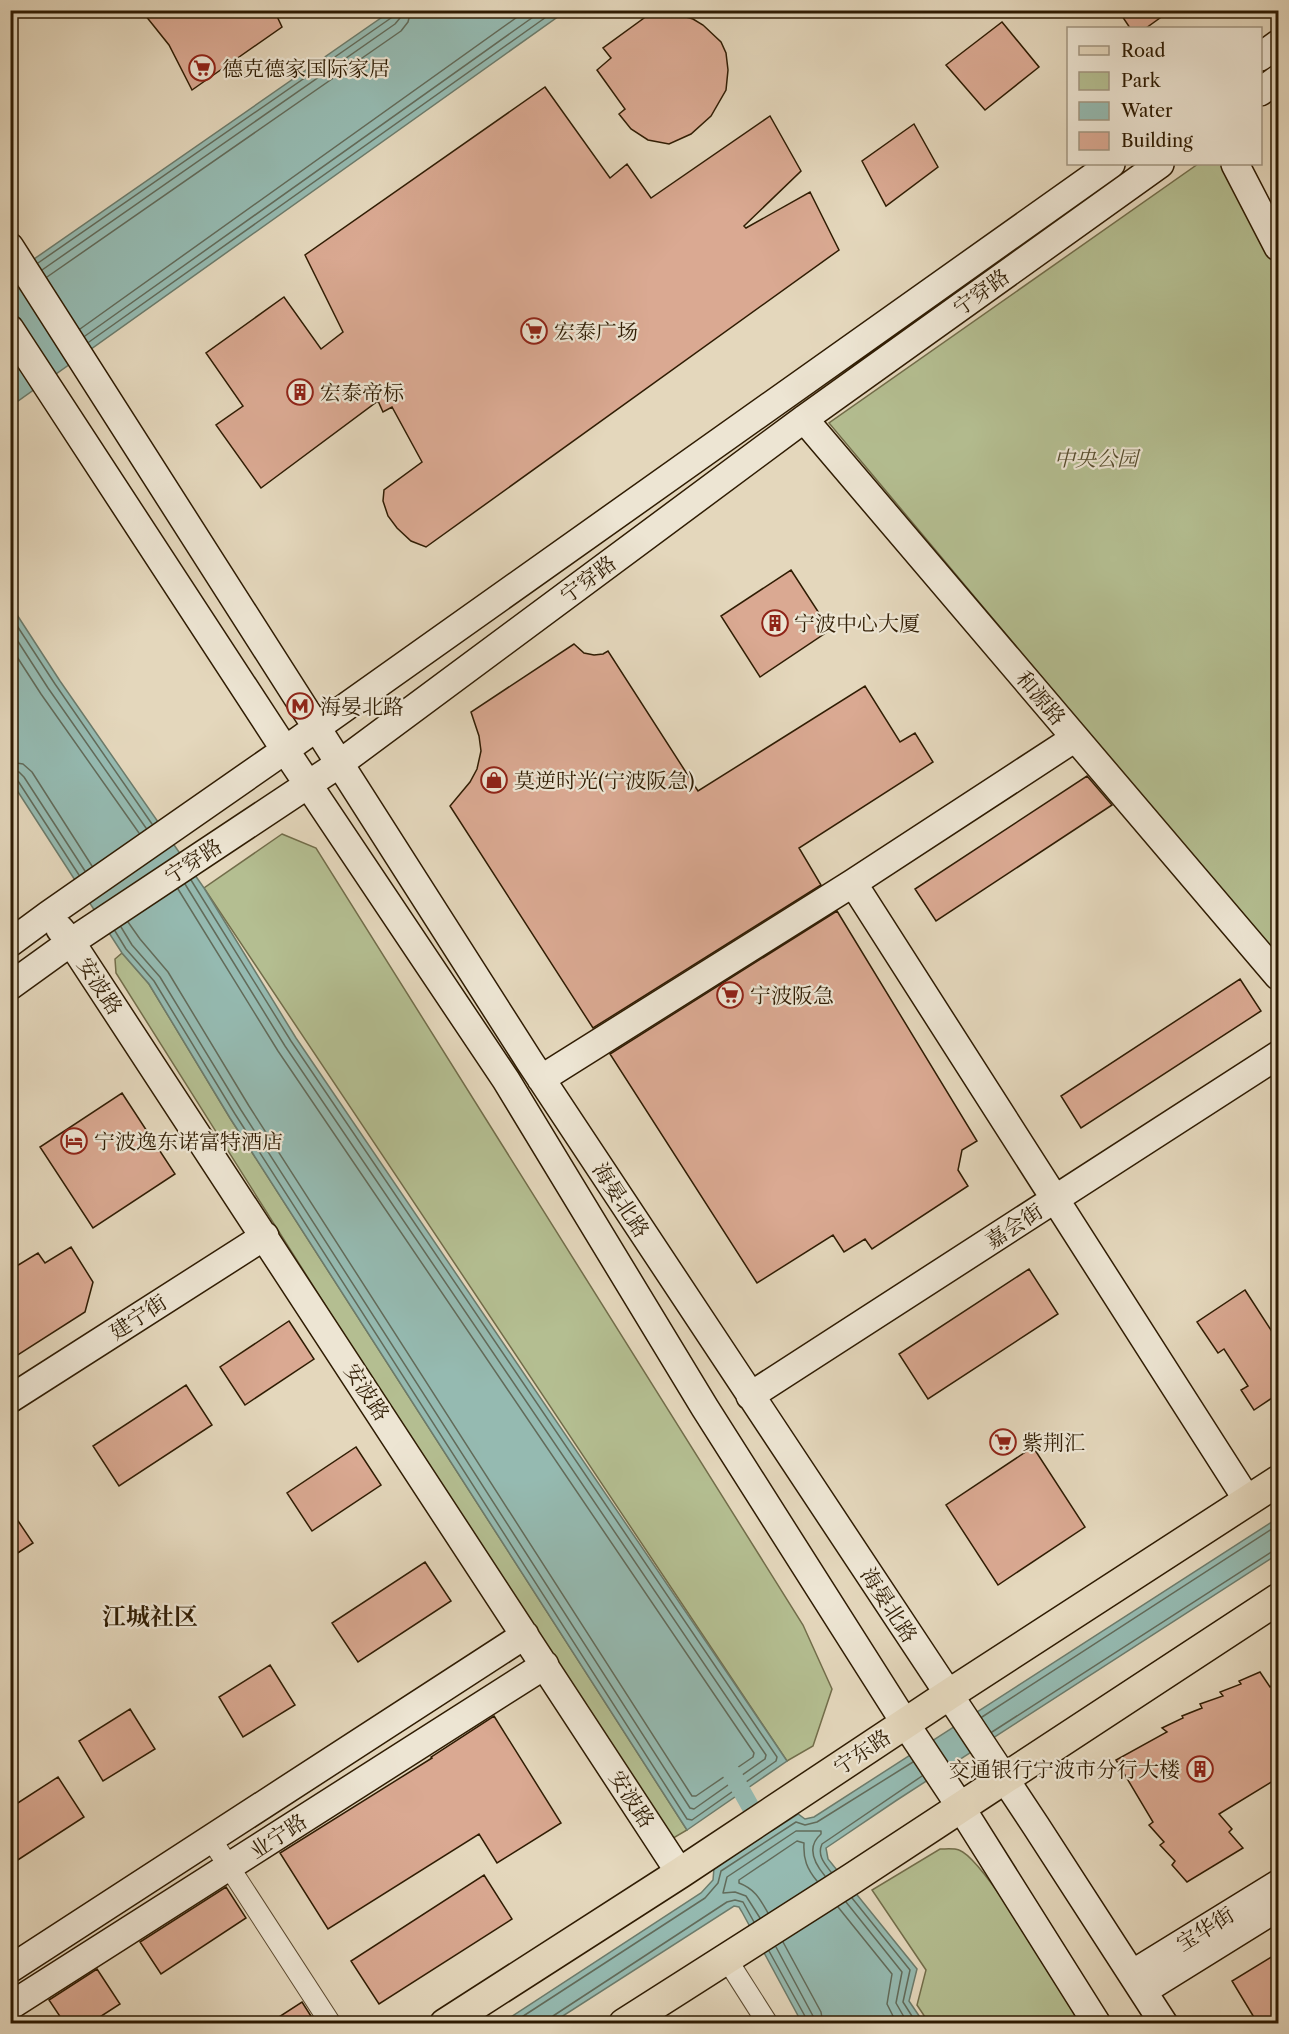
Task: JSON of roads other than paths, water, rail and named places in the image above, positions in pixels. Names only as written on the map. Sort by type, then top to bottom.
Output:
[{"type":"main road","points":[[1262,56],[1278,44]]},
{"type":"main road","points":[[1262,91],[1278,79]]},
{"type":"main road","name":"宁穿路","points":[[10,943],[1110,165]]},
{"type":"main road","name":"宁穿路","points":[[10,986],[71,942],[339,764],[804,419],[1159,165]]},
{"type":"main road","points":[[1236,165],[1278,247]]},
{"type":"main road","name":"海晏北路","points":[[10,247],[541,1079],[1164,2024]]},
{"type":"main road","name":"海晏北路","points":[[10,329],[285,750],[506,1080],[705,1408],[905,1724],[960,1806],[1096,2024]]},
{"type":"main road","name":"和源路","points":[[804,419],[1278,976]]},
{"type":"main road","points":[[541,1079],[853,883],[1075,738]]},
{"type":"main road","points":[[853,883],[1248,1501]]},
{"type":"main road","name":"安波路","points":[[48,915],[71,942],[265,1236],[680,1873]]},
{"type":"main road","name":"嘉会街","points":[[750,1396],[1278,1055]]},
{"type":"main road","name":"建宁街","points":[[10,1399],[265,1236]]},
{"type":"main road","name":"宁东路","points":[[445,2024],[680,1873],[948,1695],[1278,1481]]},
{"type":"main road","points":[[624,2024],[853,1878],[1278,1599]]},
{"type":"main road","name":"业宁路","points":[[10,1969],[525,1635]]},
{"type":"main road","name":"业宁路","points":[[10,2006],[545,1665]]},
{"type":"main road","name":"宝华街","points":[[1137,1983],[1278,1884]]},
{"type":"main road","name":"宝华街","points":[[1137,1983],[1278,1907]]},
{"type":"main road","points":[[10,2016],[16,2024]]},
{"type":"street","points":[[211,1839],[331,2024]]},
{"type":"street","points":[[726,1958],[768,2024]]},
{"type":"water","points":[[391,11],[566,11],[11,406],[11,275]]},
{"type":"water","points":[[10,604],[60,681],[204,888],[296,1038],[787,1761],[687,1830],[230,1118],[149,984],[122,953],[11,781]]},
{"type":"water","points":[[1278,1518],[1278,1554],[826,1848],[828,1859],[917,1969],[909,2001],[924,2023],[802,2023],[742,1912],[739,1907],[734,1906],[552,2023],[500,2024],[701,1893],[713,1880],[714,1868],[798,1814],[805,1819],[814,1817]]},
{"type":"waterway","points":[[731,1772],[763,1829]]},
{"type":"place","name":"德克德家国际家居","points":[[202,68]]},
{"type":"place","name":"宏泰广场","points":[[534,331]]},
{"type":"place","name":"宏泰帝标","points":[[300,392]]},
{"type":"place","name":"宁波中心大厦","points":[[775,623]]},
{"type":"place","name":"海晏北路","points":[[300,706]]},
{"type":"place","name":"莫逆时光(宁波阪急)","points":[[494,780]]},
{"type":"place","name":"宁波阪急","points":[[730,995]]},
{"type":"place","name":"宁波逸东诺富特酒店","points":[[74,1141]]},
{"type":"place","name":"紫荆汇","points":[[1003,1442]]},
{"type":"place","name":"交通银行宁波市分行大楼","points":[[1200,1769]]},
{"type":"district","name":"江城社区","points":[[150,1616]]},
{"type":"park label","name":"中央公园","points":[[1096,458]]}]
